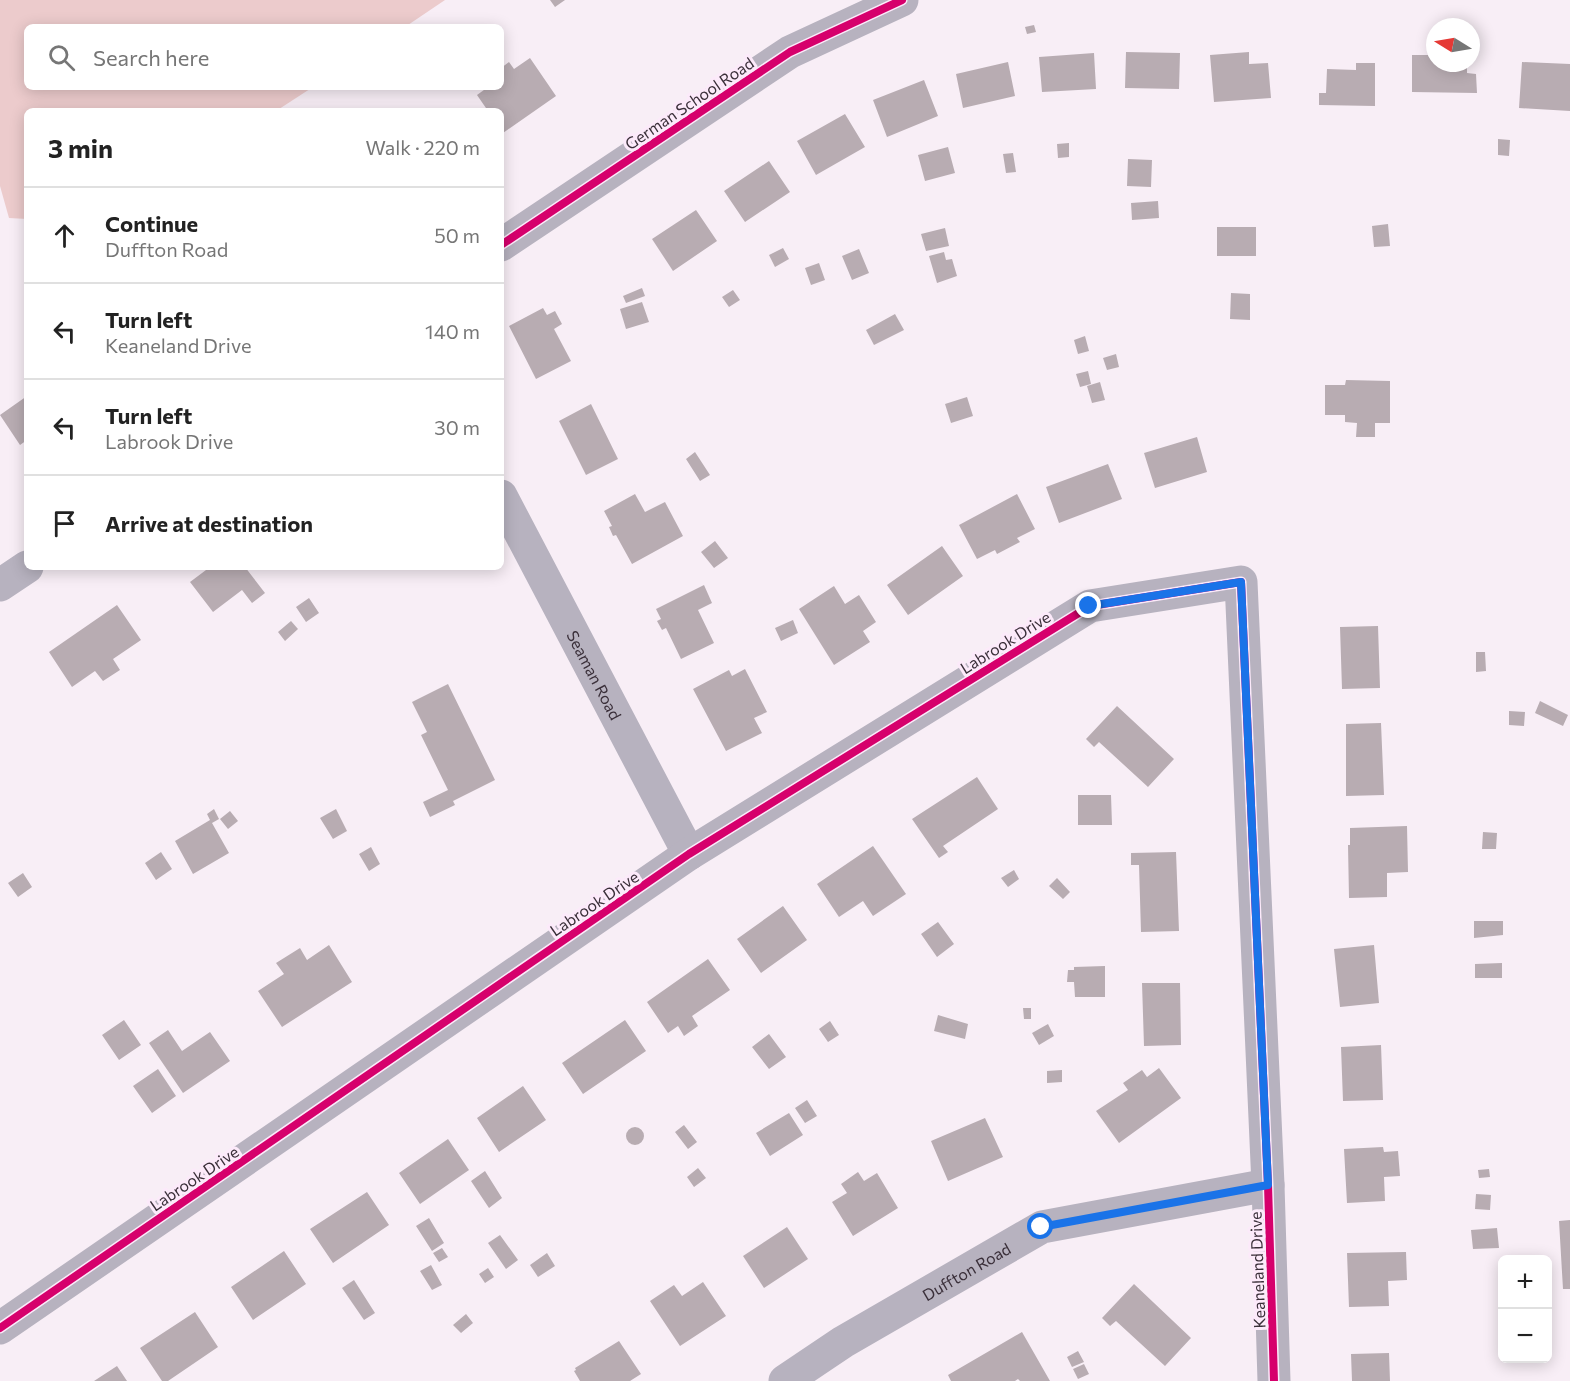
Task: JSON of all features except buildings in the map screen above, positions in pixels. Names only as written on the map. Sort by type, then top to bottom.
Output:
[{"type":"street","name":"German School Road","points":[[504,243],[790,52],[902,0]]},
{"type":"street","name":"Seaman Road","points":[[504,501],[689,854]]},
{"type":"street","points":[[0,585],[24,569]]},
{"type":"street","name":"Labrook Drive","points":[[0,1328],[689,854],[1089,606],[1241,582]]},
{"type":"street","name":"Keaneland Drive","points":[[1241,582],[1268,1185],[1274,1381]]},
{"type":"street","name":"Duffton Road","points":[[785,1381],[843,1342],[1041,1227],[1268,1185]]},
{"type":"shaded area","points":[[0,0],[445,0],[409,24],[24,24],[24,90],[308,90],[281,108],[24,108],[24,219],[9,218],[0,186]]},
{"type":"cycle path","points":[[504,243],[790,52],[902,0]]},
{"type":"cycle path","points":[[0,1328],[689,854],[1090,606],[1241,582],[1268,1185],[1274,1381]]},
{"type":"route","points":[[1041,1227],[1268,1185],[1241,582],[1089,606]]}]
